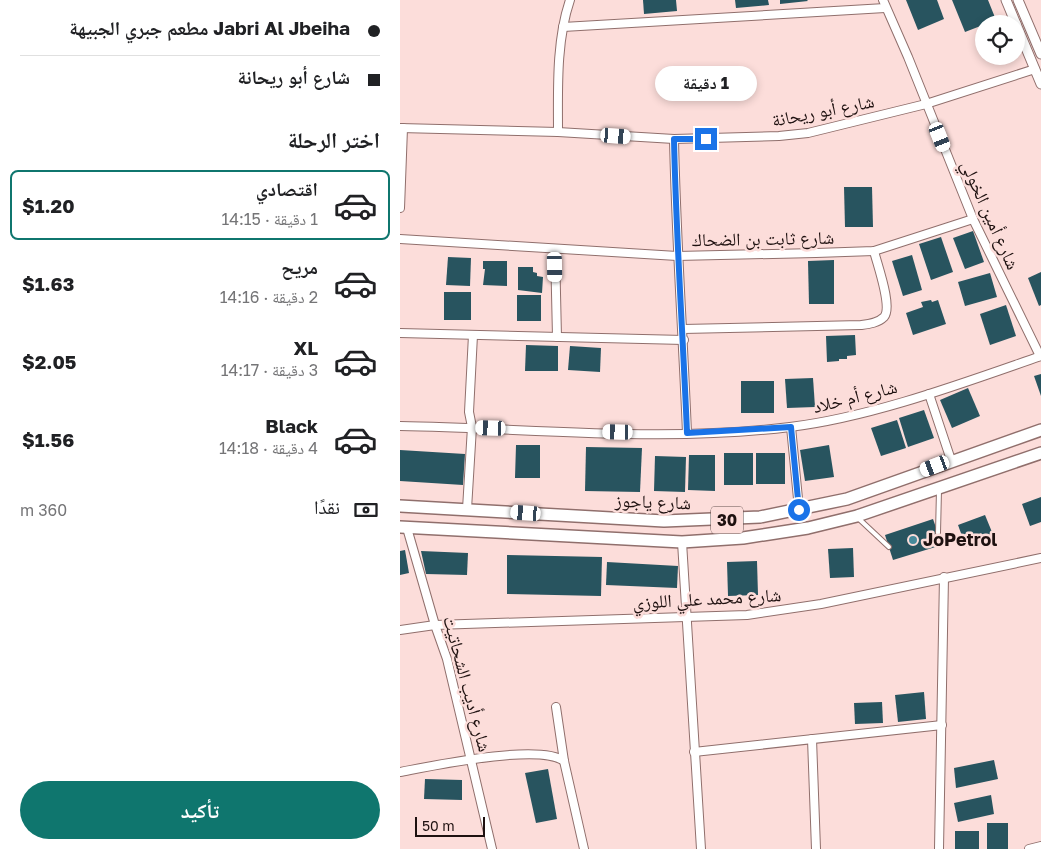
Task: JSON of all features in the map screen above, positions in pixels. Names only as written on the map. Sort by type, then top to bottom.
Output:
[{"type":"main road","name":"شارع ياجوز","points":[[400,506],[664,521],[760,517],[799,510],[872,490],[951,460],[1041,430]]},
{"type":"main road","name":"30","points":[[404,527],[682,542],[751,537],[808,528],[857,516],[1041,453]]},
{"type":"street","points":[[558,132],[563,27],[570,0]]},
{"type":"street","points":[[1006,0],[1012,15]]},
{"type":"street","points":[[1018,0],[1041,54]]},
{"type":"street","points":[[563,27],[884,4]]},
{"type":"street","name":"شارع أمين الخولي","points":[[884,4],[908,57],[972,219],[1040,356]]},
{"type":"street","points":[[1025,45],[1041,84]]},
{"type":"street","name":"شارع أبو ريحانة","points":[[402,128],[558,132],[674,139],[746,138],[808,133],[926,104],[1035,69]]},
{"type":"street","points":[[400,208],[402,128]]},
{"type":"street","points":[[674,139],[677,256],[684,340],[687,433]]},
{"type":"street","name":"شارع ثابت بن الضحاك","points":[[400,239],[677,256],[874,251],[972,219]]},
{"type":"street","points":[[555,249],[557,337]]},
{"type":"street","points":[[683,329],[861,325],[880,320],[885,316],[888,306],[874,251]]},
{"type":"street","points":[[400,333],[684,340]]},
{"type":"street","points":[[467,509],[472,427],[469,412],[472,335]]},
{"type":"street","name":"شارع أم خلاد","points":[[400,426],[687,433],[791,427],[929,394],[1040,356]]},
{"type":"street","points":[[929,394],[951,460]]},
{"type":"street","points":[[791,427],[799,510]]},
{"type":"street","name":"شارع أديب الشحاتيت","points":[[404,527],[447,659],[492,849]]},
{"type":"street","points":[[682,542],[701,849]]},
{"type":"street","name":"شارع محمد علي اللوزي","points":[[400,630],[435,625],[747,615],[794,609],[1041,558]]},
{"type":"street","points":[[939,849],[944,577]]},
{"type":"street","points":[[556,706],[564,762],[584,849]]},
{"type":"street","points":[[694,752],[942,725]]},
{"type":"street","points":[[812,739],[816,849]]},
{"type":"street","points":[[400,772],[472,759],[552,756],[564,762]]},
{"type":"street","points":[[1029,849],[1041,846]]},
{"type":"lane","points":[[938,533],[939,489]]},
{"type":"lane","points":[[857,516],[889,547]]},
{"type":"building","points":[[643,0],[676,0],[677,11],[644,14]]},
{"type":"building","points":[[735,0],[768,0],[769,5],[736,8]]},
{"type":"building","points":[[780,0],[807,0],[808,1],[780,4]]},
{"type":"building","points":[[906,0],[937,0],[944,19],[918,30]]},
{"type":"building","points":[[952,0],[988,0],[994,15],[975,15],[975,28],[965,32]]},
{"type":"building","points":[[844,187],[872,187],[873,227],[845,227]]},
{"type":"building","points":[[973,231],[984,262],[965,269],[953,238]]},
{"type":"building","points":[[941,237],[953,272],[931,280],[919,244]]},
{"type":"building","points":[[912,255],[922,290],[903,296],[892,261]]},
{"type":"building","points":[[448,257],[471,258],[470,286],[446,285]]},
{"type":"building","points":[[834,260],[834,304],[809,304],[808,261]]},
{"type":"building","points":[[483,261],[507,261],[507,286],[483,285],[485,269],[483,269]]},
{"type":"building","points":[[518,267],[533,267],[533,272],[537,273],[537,276],[543,277],[542,293],[518,290]]},
{"type":"building","points":[[1041,272],[1041,305],[1039,306],[1028,278]]},
{"type":"building","points":[[990,273],[997,297],[965,306],[958,282]]},
{"type":"building","points":[[444,292],[471,292],[471,320],[444,320]]},
{"type":"building","points":[[517,295],[541,295],[541,321],[517,321]]},
{"type":"building","points":[[931,300],[932,302],[938,300],[946,324],[913,335],[906,313],[923,307],[921,302]]},
{"type":"building","points":[[1006,305],[1016,336],[990,345],[980,314]]},
{"type":"building","points":[[855,335],[856,355],[847,356],[847,359],[839,359],[839,361],[827,362],[826,336]]},
{"type":"building","points":[[526,345],[558,346],[558,371],[525,371]]},
{"type":"building","points":[[570,346],[601,348],[600,372],[568,370]]},
{"type":"building","points":[[1041,374],[1041,396],[1034,376]]},
{"type":"building","points":[[813,378],[815,407],[787,408],[785,379]]},
{"type":"building","points":[[741,381],[774,381],[774,413],[741,413]]},
{"type":"building","points":[[968,388],[980,416],[952,428],[940,400]]},
{"type":"building","points":[[924,410],[934,438],[908,447],[899,418]]},
{"type":"building","points":[[897,420],[906,448],[881,456],[871,428]]},
{"type":"building","points":[[516,445],[540,445],[540,478],[515,478]]},
{"type":"building","points":[[829,445],[834,477],[805,481],[800,450]]},
{"type":"building","points":[[586,447],[642,448],[640,492],[585,491]]},
{"type":"building","points":[[400,450],[465,454],[463,485],[400,481]]},
{"type":"building","points":[[724,453],[753,453],[753,485],[724,485]]},
{"type":"building","points":[[756,453],[785,453],[785,484],[756,484]]},
{"type":"building","points":[[689,455],[715,455],[715,491],[688,490]]},
{"type":"building","points":[[655,456],[686,457],[685,492],[654,491]]},
{"type":"building","points":[[1041,497],[1041,522],[1030,526],[1022,504]]},
{"type":"building","points":[[985,515],[994,537],[966,547],[958,525]]},
{"type":"building","name":"JoPetrol","points":[[933,519],[942,545],[893,560],[885,535]]},
{"type":"building","points":[[853,548],[854,577],[830,578],[828,549]]},
{"type":"building","points":[[405,550],[409,573],[400,575],[400,551]]},
{"type":"building","points":[[421,551],[468,553],[467,575],[426,574]]},
{"type":"building","points":[[507,555],[602,557],[601,596],[507,594]]},
{"type":"building","points":[[757,561],[758,595],[728,596],[727,562]]},
{"type":"building","points":[[607,562],[678,566],[677,588],[606,585]]},
{"type":"building","points":[[924,692],[926,719],[898,722],[895,695]]},
{"type":"building","points":[[882,702],[883,723],[855,724],[854,703]]},
{"type":"building","points":[[994,760],[998,779],[956,788],[954,768]]},
{"type":"building","points":[[548,769],[557,819],[536,823],[525,773]]},
{"type":"building","points":[[425,779],[462,780],[462,800],[424,799]]},
{"type":"building","points":[[991,795],[994,814],[958,822],[954,803]]},
{"type":"building","points":[[987,823],[1008,823],[1008,849],[987,849]]},
{"type":"building","points":[[955,831],[979,831],[979,849],[955,849]]},
{"type":"place","name":"JoPetrol","points":[[913,540]]},
{"type":"route","points":[[706,139],[674,139],[677,256],[684,340],[687,433],[791,427],[799,510]]}]
